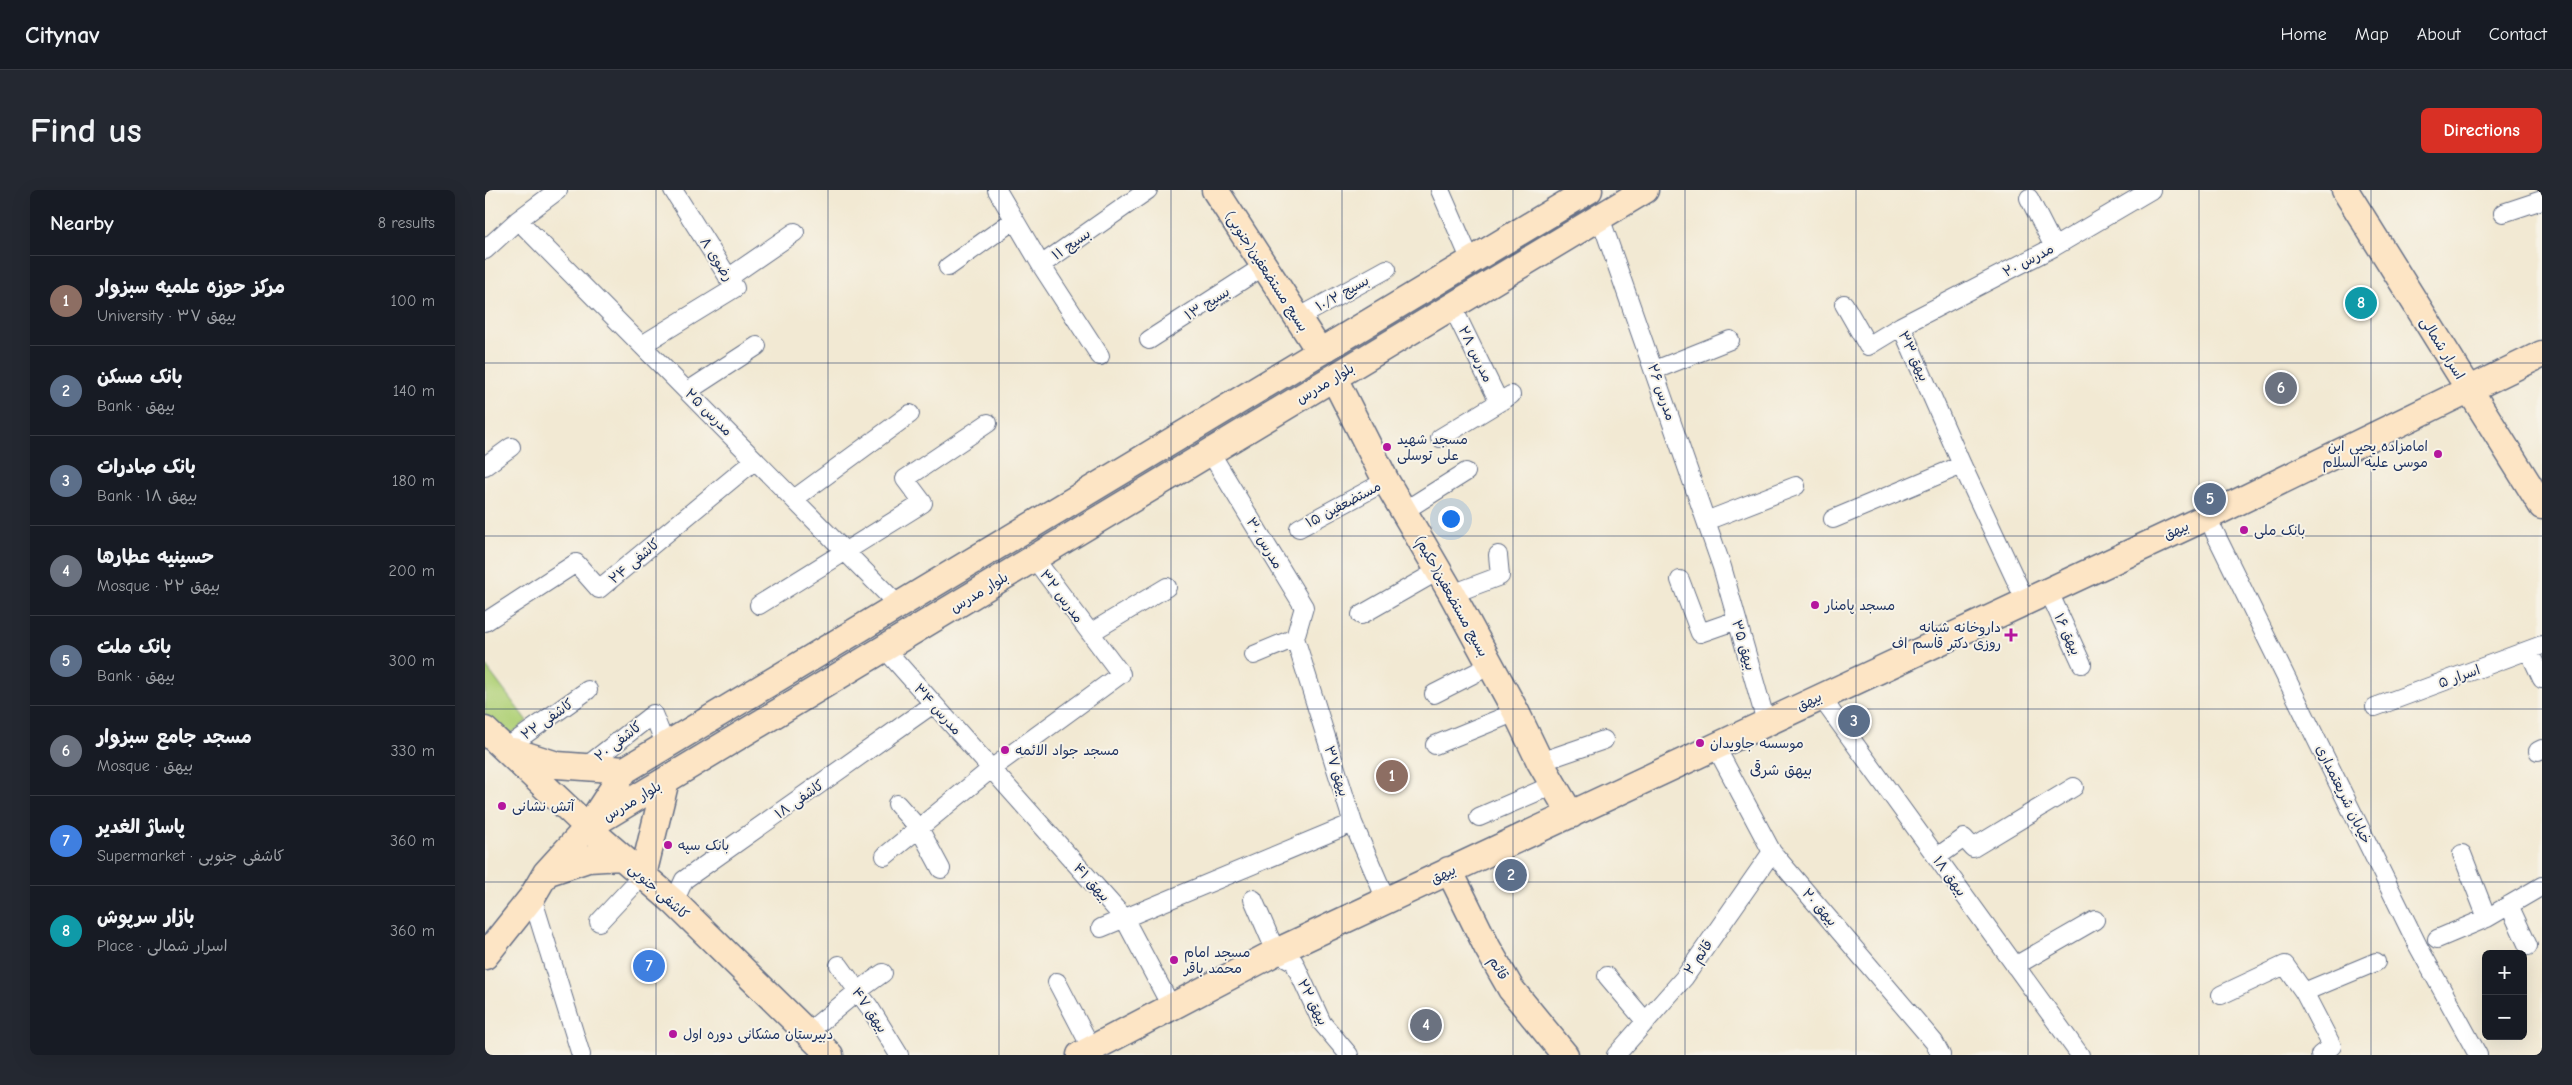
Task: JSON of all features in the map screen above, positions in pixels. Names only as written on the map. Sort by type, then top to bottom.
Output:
[{"type":"main road","name":"بسیج مستضعفین(جنوبی)","points":[[1215,190],[1320,352]]},
{"type":"main road","name":"بلوار مدرس","points":[[588,827],[625,770],[1589,190]]},
{"type":"main road","name":"بلوار مدرس","points":[[588,827],[1645,190]]},
{"type":"main road","name":"اسرار شمالی","points":[[2345,190],[2542,506]]},
{"type":"main road","points":[[1481,255],[1507,273]]},
{"type":"main road","name":"بیهق","points":[[1089,1053],[1276,952],[1387,902],[1449,870],[1716,747],[1820,696],[2042,598],[2468,388],[2542,354]]},
{"type":"main road","name":"بسیج مستضعفین(حکیم)","points":[[1334,378],[1387,481],[1452,594],[1516,712],[1540,762],[1571,815]]},
{"type":"main road","points":[[1136,463],[1152,487]]},
{"type":"main road","points":[[491,737],[557,765],[625,770]]},
{"type":"main road","name":"کاشفی جنوبی","points":[[491,737],[621,858],[674,902],[830,1055]]},
{"type":"main road","points":[[643,875],[666,780]]},
{"type":"main road","points":[[485,956],[532,897],[547,874],[588,827]]},
{"type":"main road","points":[[547,874],[588,859],[621,858]]},
{"type":"main road","name":"قائم","points":[[1449,870],[1487,947],[1511,989],[1565,1055]]},
{"type":"street","points":[[485,250],[518,220],[558,190]]},
{"type":"street","name":"رضوی ۸","points":[[642,345],[735,288],[673,190]]},
{"type":"street","name":"بسیج ۱۱","points":[[997,190],[1041,265],[1148,190]]},
{"type":"street","points":[[1440,190],[1481,255]]},
{"type":"street","name":"مدرس ۲۰","points":[[1901,326],[2053,246],[2151,190]]},
{"type":"street","points":[[2029,198],[2053,246]]},
{"type":"street","points":[[2503,213],[2542,200]]},
{"type":"street","name":"مدرس ۲۶","points":[[1600,217],[1655,370],[1722,567]]},
{"type":"street","name":"مدرس ۲۵","points":[[518,220],[899,606]]},
{"type":"street","points":[[948,267],[1014,220]]},
{"type":"street","points":[[729,278],[795,232]]},
{"type":"street","points":[[1041,265],[1100,356]]},
{"type":"street","name":"بسیج ۱۳","points":[[1149,340],[1265,266]]},
{"type":"street","name":"بسیج ۱۰/۲","points":[[1298,318],[1387,269]]},
{"type":"street","name":"بیهق ۳۳","points":[[1844,304],[1868,346],[1901,326],[1961,465],[2042,598]]},
{"type":"street","name":"مدرس ۲۸","points":[[1440,438],[1505,398],[1453,306]]},
{"type":"street","points":[[1655,370],[1730,340]]},
{"type":"street","points":[[688,391],[757,346]]},
{"type":"street","points":[[794,499],[910,414]]},
{"type":"street","points":[[759,605],[923,503],[905,478],[988,423]]},
{"type":"street","points":[[485,466],[511,447]]},
{"type":"street","name":"مدرس ۳۰","points":[[1210,452],[1304,607],[1295,638]]},
{"type":"street","name":"کاشفی ۲۴","points":[[485,622],[576,564],[599,589],[755,460]]},
{"type":"street","points":[[1833,519],[1961,465]]},
{"type":"street","points":[[1403,509],[1412,506],[1466,472]]},
{"type":"street","name":"مستضعفین ۱۵","points":[[1299,528],[1387,481]]},
{"type":"street","points":[[1706,521],[1797,486]]},
{"type":"street","name":"خیابان شریعتمداری","points":[[2214,531],[2418,946],[2478,1055]]},
{"type":"street","points":[[1452,594],[1500,576],[1498,555]]},
{"type":"street","name":"مدرس ۳۲","points":[[991,769],[1121,674],[1034,558]]},
{"type":"street","name":"بیهق ۳۵","points":[[1722,567],[1766,722]]},
{"type":"street","points":[[1361,615],[1439,572]]},
{"type":"street","points":[[1680,580],[1700,633],[1737,620]]},
{"type":"street","points":[[1091,633],[1167,587]]},
{"type":"street","name":"بیهق ۱۶","points":[[2042,598],[2082,664]]},
{"type":"street","points":[[1254,655],[1295,638]]},
{"type":"street","name":"بیهق ۳۷","points":[[1295,638],[1353,823],[1387,902]]},
{"type":"street","name":"مدرس ۳۴","points":[[884,648],[991,769]]},
{"type":"street","points":[[2535,648],[2542,679]]},
{"type":"street","name":"اسرار ۵","points":[[2375,707],[2535,648]]},
{"type":"street","points":[[1434,694],[1491,665]]},
{"type":"street","name":"کاشفی ۲۲","points":[[491,737],[588,690]]},
{"type":"street","name":"بیهق ۱۸","points":[[1820,696],[2080,1055]]},
{"type":"street","name":"کاشفی ۱۸","points":[[674,902],[684,880],[933,704]]},
{"type":"street","points":[[1435,745],[1516,712]]},
{"type":"street","name":"کاشفی ۲۰","points":[[584,768],[653,714],[666,746]]},
{"type":"street","points":[[1540,762],[1604,740]]},
{"type":"street","name":"بیهق ۲۰","points":[[1716,747],[1772,852],[1870,964],[1934,1042],[1941,1055]]},
{"type":"street","points":[[885,856],[920,830],[991,769]]},
{"type":"street","name":"بیهق ۴۱","points":[[991,769],[1124,918],[1173,1008]]},
{"type":"street","points":[[1479,817],[1553,785]]},
{"type":"street","points":[[1937,858],[1964,838],[1973,848],[2074,787]]},
{"type":"street","points":[[897,804],[920,830],[941,869]]},
{"type":"street","points":[[1101,928],[1252,867],[1353,823]]},
{"type":"street","name":"قائم ۲","points":[[1616,1055],[1684,978],[1772,852]]},
{"type":"street","points":[[2462,854],[2487,918]]},
{"type":"street","points":[[599,922],[643,875]]},
{"type":"street","points":[[2437,939],[2487,918],[2542,886]]},
{"type":"street","points":[[532,897],[581,1055]]},
{"type":"street","points":[[1253,899],[1276,952]]},
{"type":"street","points":[[2509,904],[2528,946]]},
{"type":"street","points":[[2015,966],[2095,920]]},
{"type":"street","name":"بیهق ۲۲","points":[[1276,952],[1294,962],[1322,1022],[1349,1055]]},
{"type":"street","points":[[2304,992],[2375,962]]},
{"type":"street","name":"بیهق ۴۷","points":[[839,965],[899,1055]]},
{"type":"street","points":[[2221,995],[2285,965],[2304,992],[2332,1046],[2320,1055]]},
{"type":"street","points":[[807,1033],[883,973]]},
{"type":"street","points":[[1607,976],[1647,1022]]},
{"type":"street","points":[[1057,982],[1089,1053]]},
{"type":"green space","points":[[485,665],[527,721],[502,741],[485,725]]},
{"type":"place","name":"بازار سرپوش","points":[[2361,303]]},
{"type":"place","name":"مسجد جامع سبزوار","points":[[2281,388]]},
{"type":"place","name":"مسجد شهید علی توسلی","points":[[1387,447]]},
{"type":"place","name":"امامزاده یحیی ابن موسی علیه السلام","points":[[2438,454]]},
{"type":"place","name":"بانک ملت","points":[[2210,499]]},
{"type":"place","name":"بانک ملی","points":[[2244,530]]},
{"type":"place","name":"مسجد پامنار","points":[[1815,605]]},
{"type":"place","name":"داروخانه شبانه روزی دکتر قاسم اف","points":[[2011,635]]},
{"type":"place","name":"بانک صادرات","points":[[1854,721]]},
{"type":"place","name":"موسسه جاویدان","points":[[1700,743]]},
{"type":"place","name":"مسجد جواد الائمه","points":[[1005,750]]},
{"type":"place","name":"مرکز حوزه علمیه سبزوار","points":[[1392,776]]},
{"type":"place","name":"آتش نشانی","points":[[502,806]]},
{"type":"place","name":"بانک سپه","points":[[668,845]]},
{"type":"place","name":"بانک مسکن","points":[[1511,875]]},
{"type":"place","name":"مسجد امام محمد باقر","points":[[1174,960]]},
{"type":"place","name":"پاساژ الغدیر","points":[[649,966]]},
{"type":"place","name":"حسینیه عطارها","points":[[1426,1025]]},
{"type":"place","name":"دبیرستان مشکانی دوره اول","points":[[673,1034]]},
{"type":"district","name":"بیهق شرقی","points":[[1781,770]]}]
